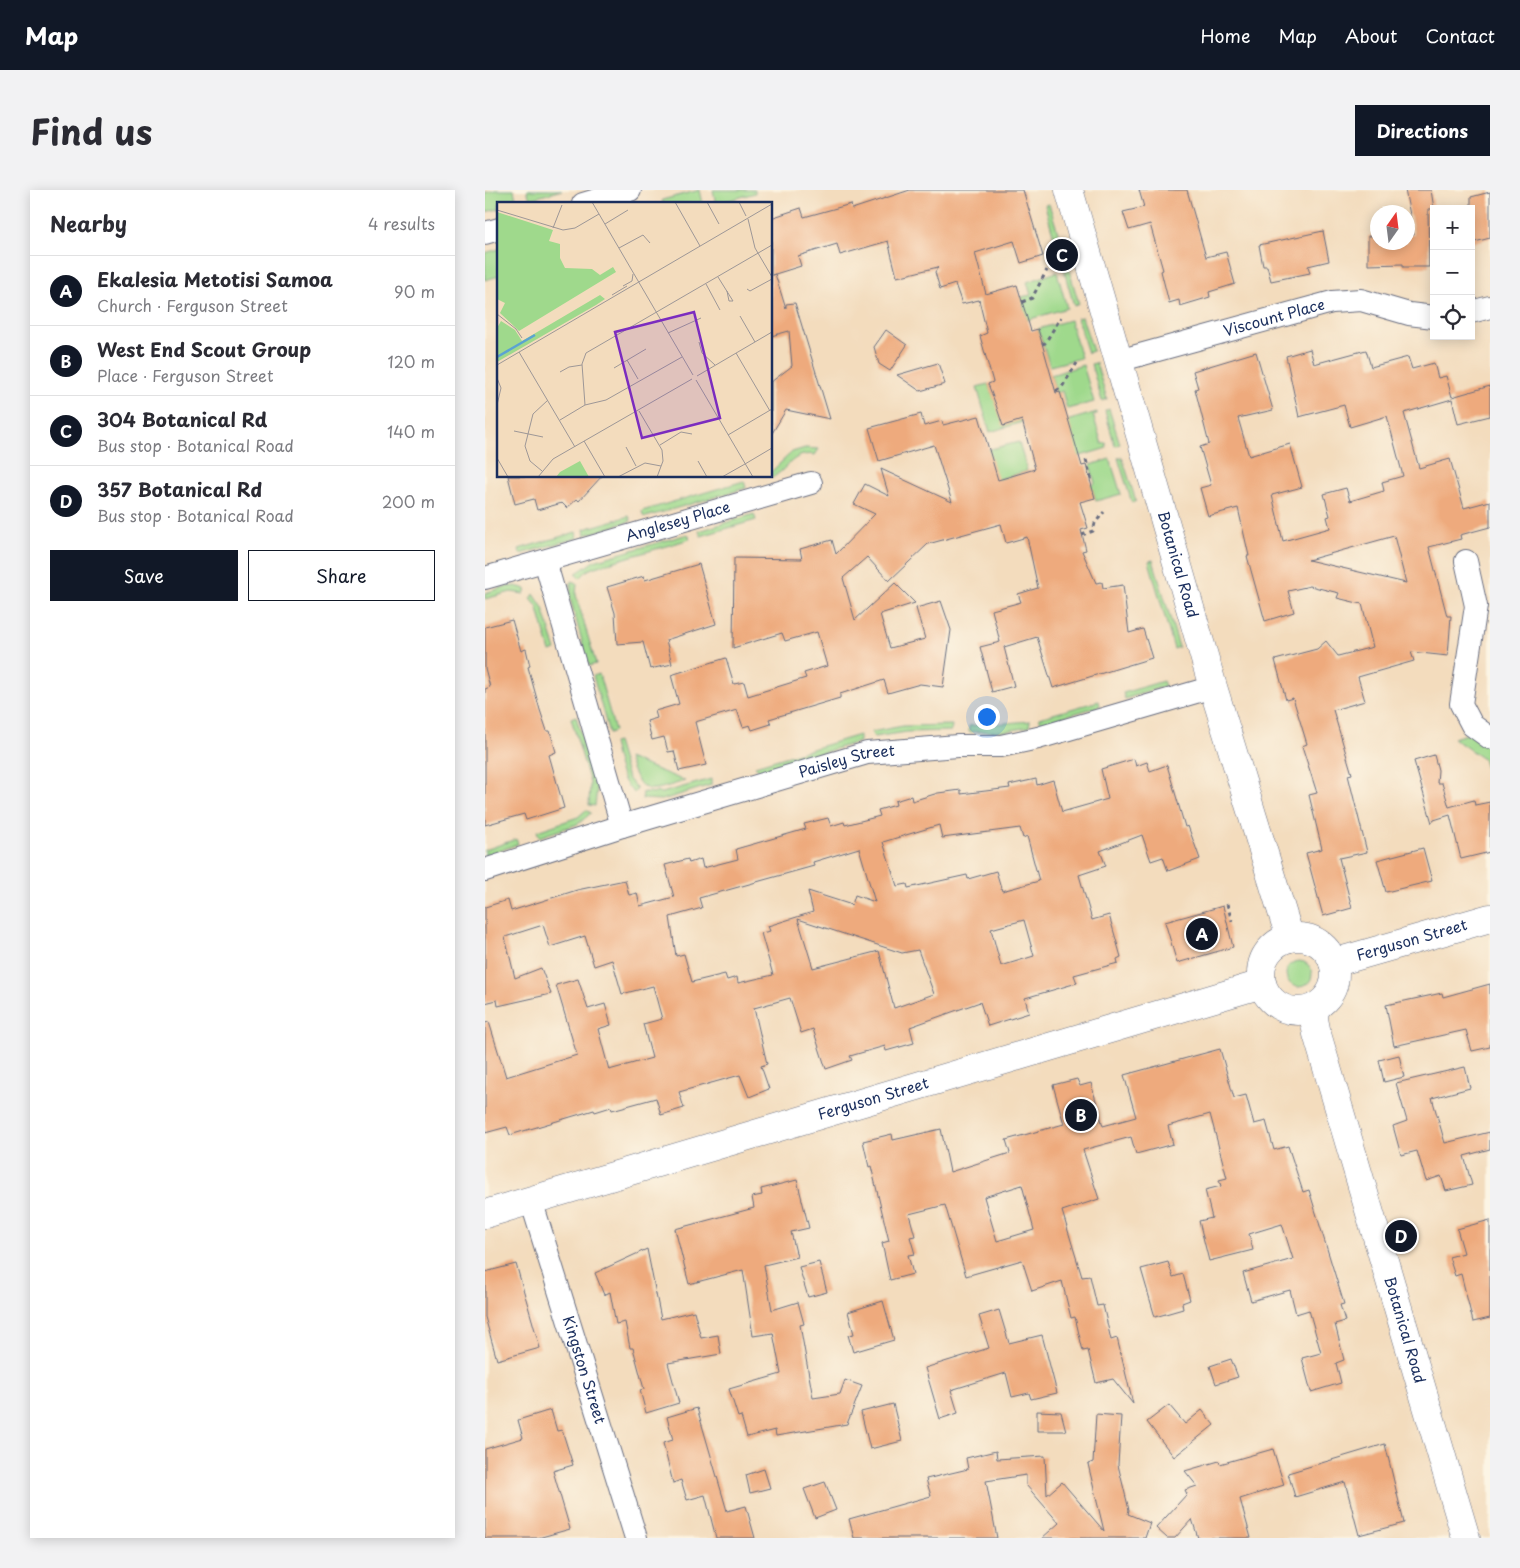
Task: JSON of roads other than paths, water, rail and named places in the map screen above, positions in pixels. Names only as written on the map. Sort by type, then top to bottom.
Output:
[{"type":"main road","name":"Botanical Road","points":[[1069,190],[1213,687],[1290,938]]},
{"type":"main road","name":"Ferguson Street","points":[[1333,963],[1490,918]]},
{"type":"main road","points":[[1290,938],[1311,940],[1328,953],[1335,973],[1332,988],[1324,1001],[1315,1007],[1299,1011],[1283,1008],[1267,994],[1262,984],[1261,974],[1266,955],[1272,947],[1290,938]]},
{"type":"main road","name":"Ferguson Street","points":[[485,1214],[1262,984]]},
{"type":"main road","name":"Botanical Road","points":[[1315,1007],[1314,1019],[1317,1034],[1466,1538]]},
{"type":"street","points":[[590,202],[630,190]]},
{"type":"street","name":"Viscount Place","points":[[1118,361],[1332,302],[1361,300],[1409,314],[1430,317]]},
{"type":"street","points":[[1475,311],[1490,306]]},
{"type":"street","name":"Anglesey Place","points":[[485,578],[811,482]]},
{"type":"street","points":[[545,561],[622,826]]},
{"type":"street","points":[[1466,561],[1476,606],[1461,704],[1472,726],[1490,738]]},
{"type":"street","name":"Paisley Street","points":[[485,870],[622,826],[867,753],[958,746],[1001,746],[1033,740],[1213,687]]},
{"type":"street","name":"Kingston Street","points":[[531,1200],[636,1538]]},
{"type":"place","name":"304 Botanical Rd","points":[[1062,255]]},
{"type":"place","name":"Ekalesia Metotisi Samoa","points":[[1202,934]]},
{"type":"place","name":"West End Scout Group","points":[[1081,1115]]},
{"type":"place","name":"357 Botanical Rd","points":[[1401,1236]]}]
